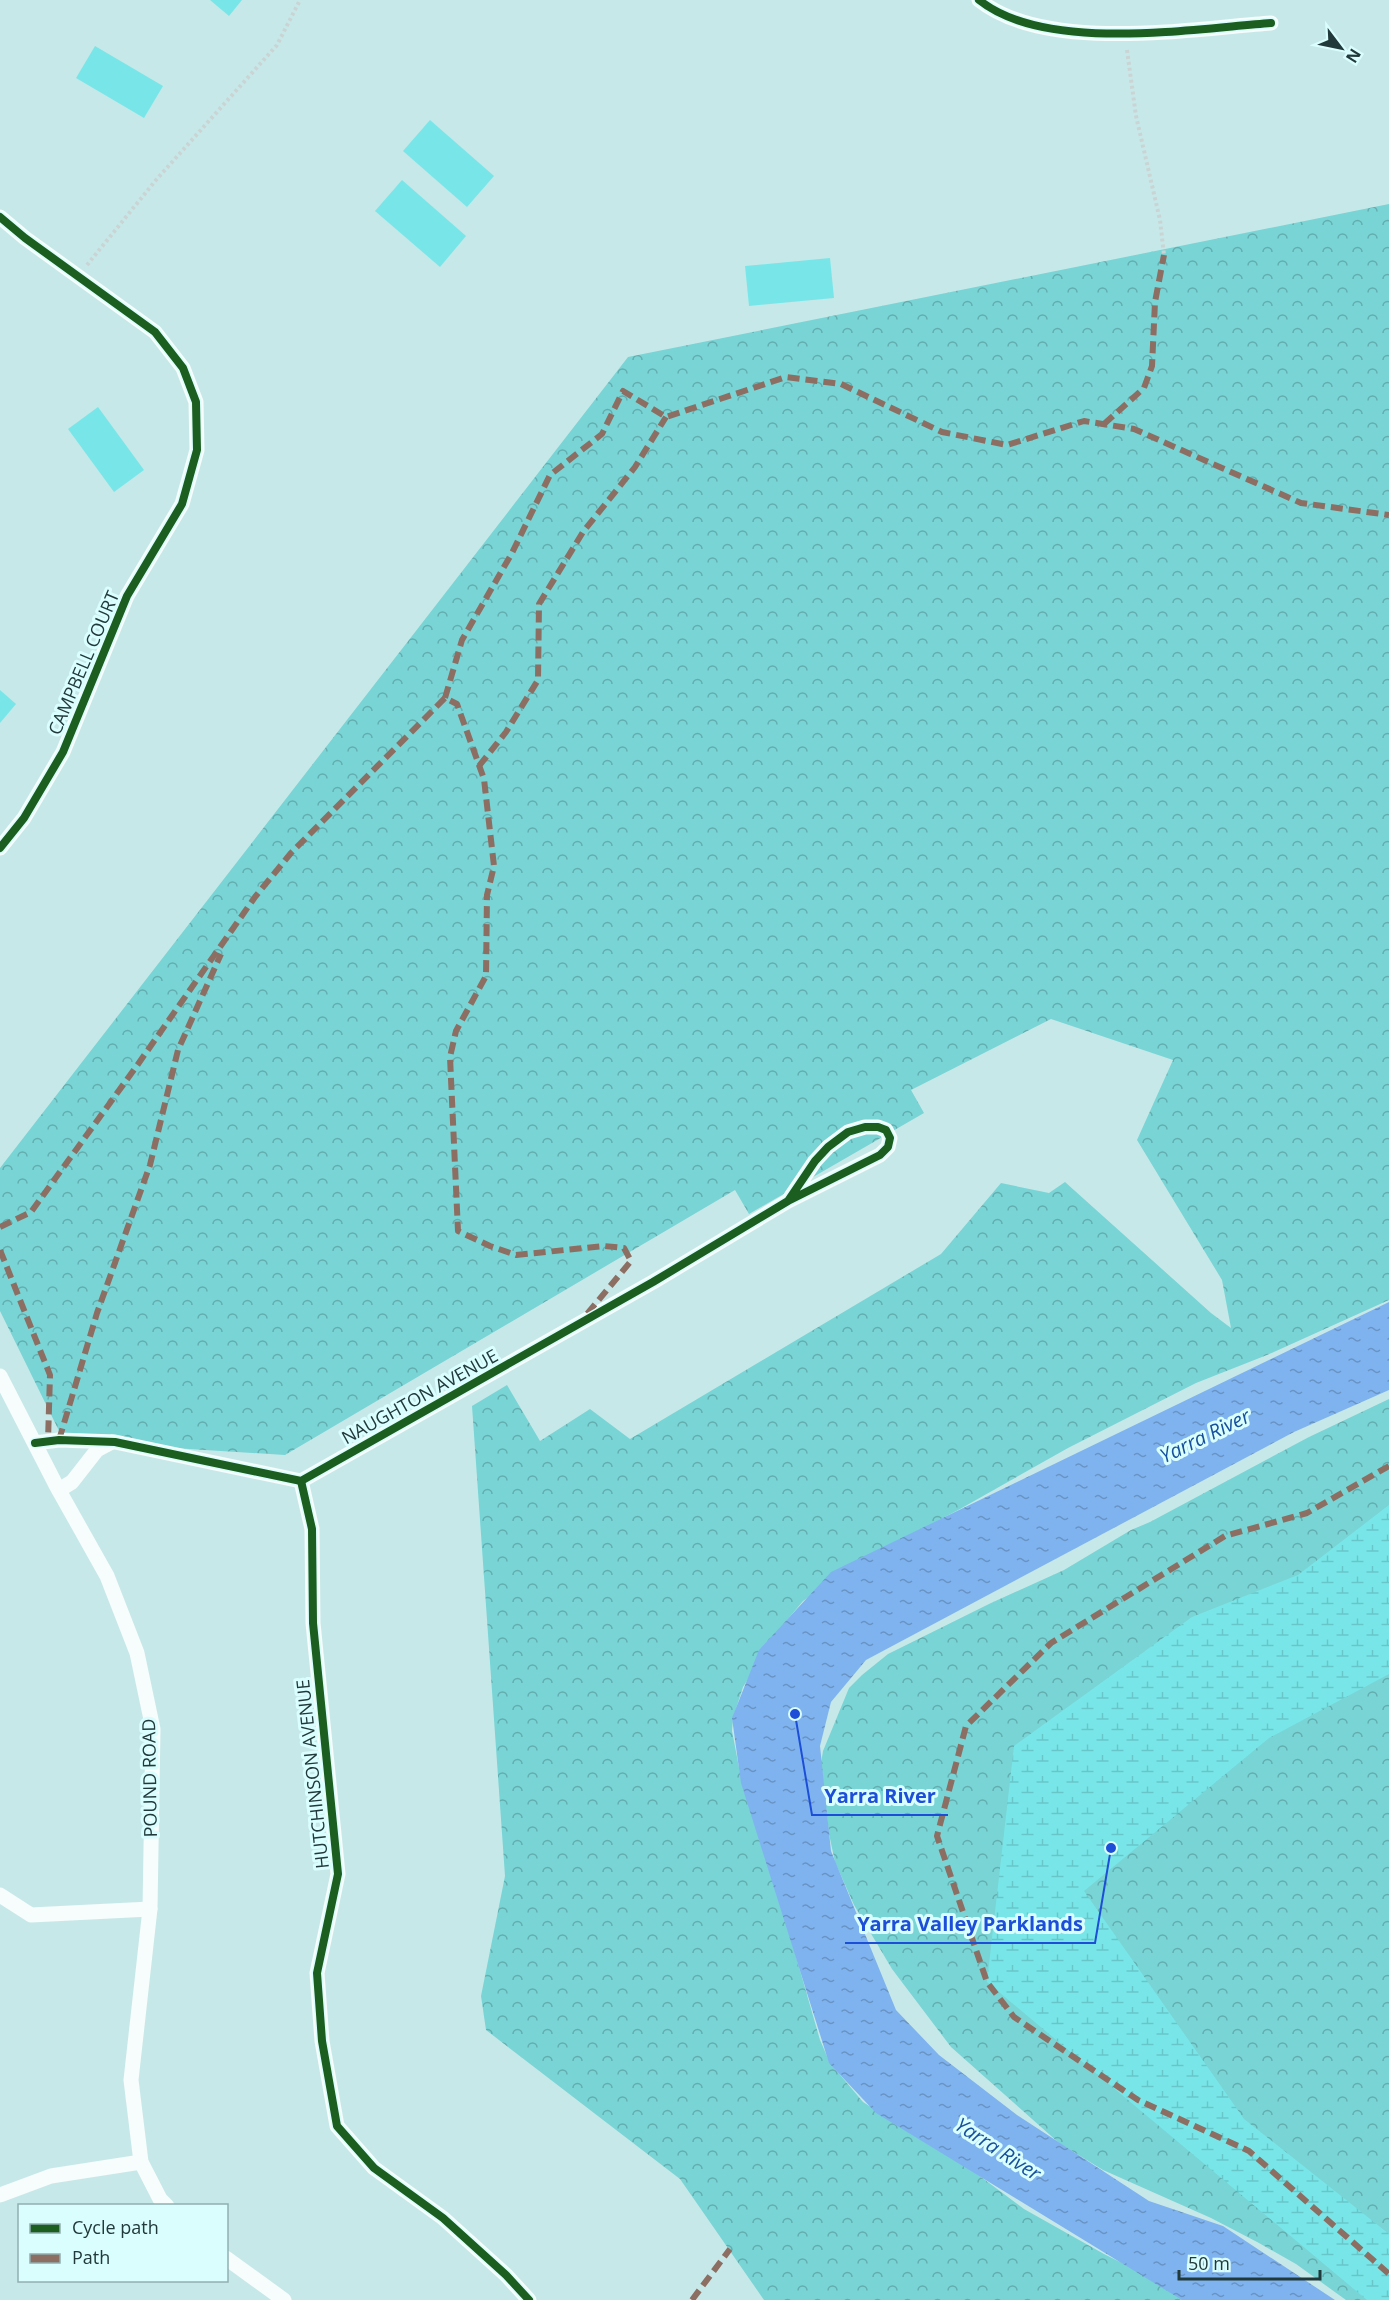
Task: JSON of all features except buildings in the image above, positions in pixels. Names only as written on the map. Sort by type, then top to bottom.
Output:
[{"type":"street","points":[[979,0],[1008,17],[1042,28],[1083,32],[1125,33],[1271,22]]},
{"type":"street","name":"CAMPBELL COURT","points":[[0,217],[25,238],[155,332],[183,368],[196,402],[197,450],[182,504],[127,596],[63,752],[24,818],[0,848]]},
{"type":"street","name":"NAUGHTON AVENUE","points":[[301,1481],[653,1282],[788,1201],[880,1155],[888,1148],[890,1138],[886,1130],[878,1127],[865,1127],[848,1132],[828,1147],[815,1161],[788,1201]]},
{"type":"street","name":"POUND ROAD","points":[[0,1376],[107,1576],[137,1653],[153,1729],[150,1909],[131,2080],[141,2162],[160,2199],[165,2204]]},
{"type":"street","points":[[35,1443],[59,1440],[115,1442],[301,1481]]},
{"type":"street","points":[[59,1490],[77,1476],[97,1450],[105,1444],[115,1442]]},
{"type":"street","name":"HUTCHINSON AVENUE","points":[[301,1481],[312,1529],[313,1623],[338,1875],[317,1973],[322,2042],[337,2126],[374,2168],[443,2218],[506,2275],[529,2300]]},
{"type":"street","points":[[0,1895],[31,1915],[150,1909]]},
{"type":"street","points":[[0,2194],[51,2176],[141,2162]]},
{"type":"street","points":[[228,2259],[284,2300]]},
{"type":"path","points":[[77,276],[130,215],[156,180],[277,45],[300,0]]},
{"type":"path","points":[[1125,33],[1136,116],[1160,220],[1164,255]]},
{"type":"green space","points":[[210,0],[242,0],[229,16]]},
{"type":"green space","points":[[95,46],[163,86],[144,118],[76,78]]},
{"type":"green space","points":[[430,120],[494,176],[467,207],[403,151]]},
{"type":"green space","points":[[402,180],[466,236],[440,267],[375,211]]},
{"type":"green space","points":[[1389,204],[1389,1300],[1267,1355],[1196,1383],[1068,1448],[861,1561],[803,1601],[782,1626],[743,1687],[733,1718],[732,1731],[742,1783],[780,1901],[820,2040],[830,2063],[863,2102],[977,2174],[1024,2209],[1104,2254],[1196,2300],[764,2300],[680,2179],[486,2030],[481,1996],[505,1876],[472,1406],[507,1385],[540,1441],[590,1409],[630,1439],[941,1254],[1001,1183],[1049,1193],[1065,1182],[1211,1313],[1231,1328],[1222,1280],[1137,1140],[1173,1060],[1051,1019],[911,1090],[924,1113],[749,1214],[735,1190],[285,1455],[64,1441],[0,1311],[0,1168],[628,357]]},
{"type":"green space","points":[[830,258],[834,298],[749,306],[745,266]]},
{"type":"green space","points":[[98,407],[144,470],[114,492],[68,429]]},
{"type":"green space","points":[[0,690],[16,704],[0,723]]},
{"type":"green space","points":[[1389,1399],[1389,2300],[1346,2300],[1296,2264],[1259,2243],[1211,2218],[1103,2170],[1059,2143],[951,2047],[892,1969],[854,1905],[835,1862],[829,1834],[821,1763],[823,1751],[849,1688],[888,1654],[1064,1570],[1131,1530],[1309,1437]]},
{"type":"green space","points":[[1389,1505],[1389,1674],[1269,1738],[1084,1891],[1244,2119],[1389,2234],[1389,2300],[1367,2300],[987,1982],[1014,1746],[1192,1617],[1298,1575]]},
{"type":"water","points":[[1389,1302],[1389,1390],[1294,1432],[866,1660],[831,1702],[820,1746],[831,1851],[896,2010],[939,2055],[1017,2115],[1149,2201],[1223,2226],[1335,2300],[1182,2300],[876,2113],[829,2063],[741,1783],[732,1718],[759,1650],[831,1572]]},
{"type":"marked path","points":[[1104,424],[1144,388],[1152,366],[1155,302],[1164,255]]},
{"type":"marked path","points":[[445,698],[462,640],[512,553],[550,475],[602,434],[623,391],[666,417],[786,377],[841,384],[942,432],[1007,445],[1084,421],[1134,429],[1301,503],[1389,515]]},
{"type":"marked path","points":[[479,766],[506,732],[538,680],[539,604],[583,532],[635,467],[666,417]]},
{"type":"marked path","points":[[0,1227],[31,1212],[255,897],[291,853],[445,698],[457,704],[484,779],[494,866],[487,895],[486,976],[456,1031],[450,1057],[458,1231],[516,1255],[604,1246],[624,1248],[631,1261],[587,1314]]},
{"type":"marked path","points":[[59,1440],[97,1313],[150,1165],[178,1050],[221,954]]},
{"type":"marked path","points":[[0,1250],[50,1375],[48,1441]]},
{"type":"marked path","points":[[1389,1466],[1307,1513],[1225,1536],[1051,1643],[966,1726],[937,1836],[987,1982],[1014,2017],[1138,2100],[1249,2151],[1389,2274]]},
{"type":"marked path","points":[[692,2300],[730,2249]]},
{"type":"cycle path","points":[[979,0],[1007,16],[1041,27],[1079,32],[1119,34],[1271,23]]},
{"type":"cycle path","points":[[0,217],[25,238],[155,332],[183,368],[196,402],[197,450],[182,504],[127,596],[63,752],[24,818],[0,848]]},
{"type":"cycle path","points":[[35,1443],[59,1440],[115,1442],[301,1481],[653,1282],[788,1201],[815,1161],[828,1147],[848,1132],[865,1127],[878,1127],[886,1130],[890,1138],[888,1147],[880,1155],[788,1201]]},
{"type":"cycle path","points":[[301,1481],[312,1529],[313,1623],[338,1874],[317,1973],[322,2041],[337,2126],[374,2168],[443,2218],[506,2275],[529,2300]]},
{"type":"place","name":"Yarra River","points":[[795,1714]]},
{"type":"place","name":"Yarra Valley Parklands","points":[[1111,1848]]}]
